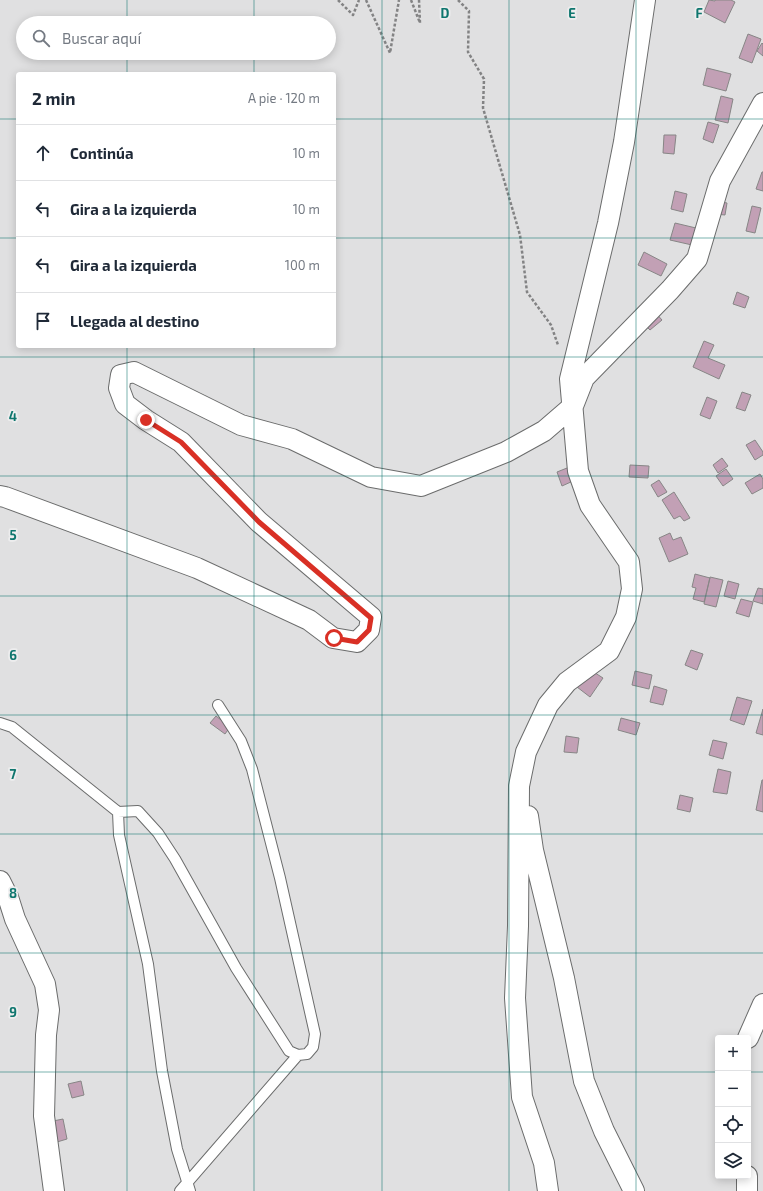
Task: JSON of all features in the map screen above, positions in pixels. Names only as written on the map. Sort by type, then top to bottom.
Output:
[{"type":"street","points":[[548,1191],[544,1163],[522,1097],[515,998],[518,926],[519,786],[526,752],[548,705],[567,682],[609,651],[626,617],[632,589],[629,562],[590,505],[578,471],[570,379],[608,224],[624,142],[645,0]]},
{"type":"street","points":[[0,496],[197,568],[309,620],[334,638],[357,642],[369,630],[371,618],[259,522],[181,442],[146,420],[125,404],[119,388],[121,375],[134,372],[241,425],[292,439],[371,477],[421,486],[506,452],[544,431],[573,406],[584,378],[670,290],[697,259],[720,180],[763,102]]},
{"type":"street","points":[[522,772],[534,850],[564,978],[584,1081],[604,1131],[634,1191]]},
{"type":"street","points":[[0,881],[8,897],[15,919],[45,984],[49,1010],[46,1035],[44,1116],[54,1191]]},
{"type":"street","points":[[749,1035],[763,1004]]},
{"type":"street","points":[[747,1179],[747,1191]]},
{"type":"lane","points":[[0,723],[12,727],[118,812],[138,811],[158,832],[175,859],[240,975],[289,1051],[298,1055],[307,1054],[313,1047],[315,1034],[280,878],[252,769],[241,740],[218,705]]},
{"type":"lane","points":[[118,812],[119,835],[148,964],[162,1071],[177,1149],[188,1187]]},
{"type":"lane","points":[[180,1191],[188,1187],[298,1055]]},
{"type":"path","points":[[338,0],[353,15],[359,0]]},
{"type":"path","points":[[366,0],[390,54],[399,0]]},
{"type":"path","points":[[411,0],[420,23],[419,0]]},
{"type":"path","points":[[458,0],[469,11],[468,52],[484,79],[483,108],[520,235],[528,292],[551,325],[560,351]]},
{"type":"building","points":[[709,0],[731,0],[735,2],[725,23],[704,12]]},
{"type":"building","points":[[748,34],[761,39],[752,63],[739,58]]},
{"type":"building","points":[[762,43],[763,44],[763,56],[757,51]]},
{"type":"building","points":[[707,68],[731,74],[726,91],[703,85]]},
{"type":"building","points":[[721,96],[733,99],[728,123],[715,120]]},
{"type":"building","points":[[708,122],[719,125],[713,143],[703,139]]},
{"type":"building","points":[[664,135],[676,135],[674,154],[663,153]]},
{"type":"building","points":[[763,172],[763,191],[756,189]]},
{"type":"building","points":[[675,191],[687,194],[683,212],[671,209]]},
{"type":"building","points":[[717,201],[727,203],[725,215],[715,214]]},
{"type":"building","points":[[752,206],[761,208],[755,233],[746,231]]},
{"type":"building","points":[[675,223],[696,228],[692,245],[670,240]]},
{"type":"building","points":[[644,252],[667,264],[661,276],[638,265]]},
{"type":"building","points":[[737,292],[749,297],[745,308],[733,304]]},
{"type":"building","points":[[654,311],[662,320],[650,330],[642,322]]},
{"type":"building","points":[[704,341],[714,345],[708,358],[725,365],[719,379],[693,367]]},
{"type":"building","points":[[742,392],[751,395],[745,411],[736,408]]},
{"type":"building","points":[[707,397],[717,401],[710,419],[700,415]]},
{"type":"building","points":[[755,440],[763,452],[763,455],[755,460],[746,445]]},
{"type":"building","points":[[722,458],[728,466],[718,473],[713,465]]},
{"type":"building","points":[[630,465],[649,466],[648,478],[629,477]]},
{"type":"building","points":[[567,468],[573,481],[562,486],[557,472]]},
{"type":"building","points":[[726,469],[733,479],[723,486],[716,476]]},
{"type":"building","points":[[760,474],[763,479],[763,488],[752,494],[745,483]]},
{"type":"building","points":[[659,480],[667,492],[658,497],[651,485]]},
{"type":"building","points":[[674,492],[690,518],[684,521],[680,516],[674,519],[662,500]]},
{"type":"building","points":[[670,533],[673,540],[681,537],[688,554],[669,562],[659,538]]},
{"type":"building","points":[[695,574],[710,578],[704,602],[693,599],[696,588],[692,587]]},
{"type":"building","points":[[710,577],[723,580],[716,607],[704,604]]},
{"type":"building","points":[[728,581],[739,584],[735,599],[724,596]]},
{"type":"building","points":[[758,588],[763,589],[763,604],[753,601]]},
{"type":"building","points":[[741,599],[753,602],[749,617],[736,613]]},
{"type":"building","points":[[691,650],[703,654],[697,670],[685,665]]},
{"type":"building","points":[[589,669],[603,678],[590,697],[577,687]]},
{"type":"building","points":[[635,671],[652,675],[649,689],[632,685]]},
{"type":"building","points":[[654,686],[667,690],[663,705],[650,702]]},
{"type":"building","points":[[737,697],[752,701],[744,725],[730,720]]},
{"type":"building","points":[[763,709],[763,735],[756,733]]},
{"type":"building","points":[[216,716],[230,727],[225,734],[210,723]]},
{"type":"building","points":[[621,718],[640,723],[636,735],[618,730]]},
{"type":"building","points":[[566,736],[579,738],[577,753],[564,752]]},
{"type":"building","points":[[713,740],[727,743],[723,759],[709,755]]},
{"type":"building","points":[[718,769],[731,772],[727,794],[713,792]]},
{"type":"building","points":[[763,780],[763,812],[756,810]]},
{"type":"building","points":[[680,795],[693,798],[690,812],[677,809]]},
{"type":"building","points":[[81,1081],[84,1095],[72,1098],[68,1084]]},
{"type":"building","points":[[63,1119],[67,1139],[57,1142],[53,1121]]},
{"type":"route","points":[[146,420],[181,442],[259,522],[371,618],[369,630],[357,642],[334,638]]}]
